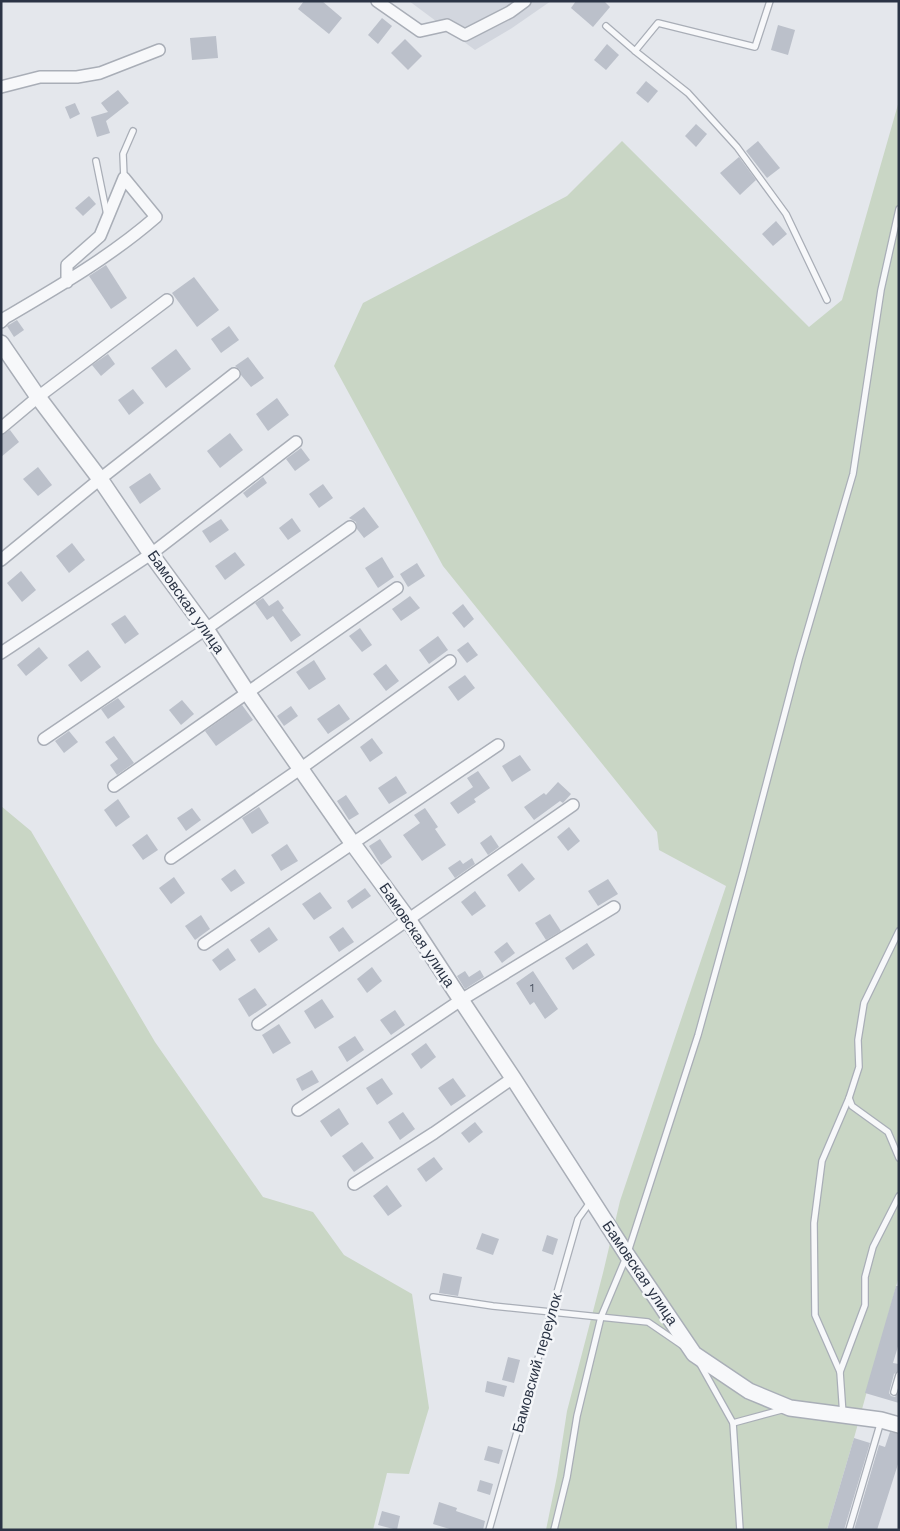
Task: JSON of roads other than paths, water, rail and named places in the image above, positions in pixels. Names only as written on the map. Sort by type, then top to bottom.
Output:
[{"type":"street","points":[[378,1],[420,32],[447,25],[465,35],[510,12],[525,1]]},
{"type":"street","points":[[1,87],[40,77],[77,77],[100,73],[159,50]]},
{"type":"street","points":[[1,322],[67,282],[129,240],[156,218],[124,178],[100,236],[67,265],[67,282]]},
{"type":"street","points":[[1,428],[38,397],[167,300]]},
{"type":"street","name":"Бамовская улица","points":[[1,343],[206,629],[300,769],[408,919],[514,1078],[627,1255],[694,1354],[748,1391],[790,1408],[881,1420],[899,1425]]},
{"type":"street","points":[[1,560],[100,479],[234,374]]},
{"type":"street","points":[[1,653],[151,554],[296,442]]},
{"type":"street","points":[[44,739],[206,629],[350,527]]},
{"type":"street","points":[[114,786],[397,588]]},
{"type":"street","points":[[171,858],[300,769],[450,661]]},
{"type":"street","points":[[204,944],[498,744]]},
{"type":"street","points":[[258,1024],[573,805]]},
{"type":"street","points":[[298,1110],[461,1000],[614,906]]},
{"type":"street","points":[[354,1184],[434,1133],[514,1078]]},
{"type":"lane","points":[[635,51],[658,22],[755,47],[770,1]]},
{"type":"lane","points":[[606,26],[688,93],[737,147],[786,214],[827,300]]},
{"type":"lane","points":[[124,178],[122,154],[133,130]]},
{"type":"lane","points":[[96,161],[108,217]]},
{"type":"lane","points":[[554,1530],[567,1477],[576,1416],[601,1317],[627,1255],[698,1035],[746,863],[799,659],[853,474],[881,290],[897,227],[899,209]]},
{"type":"lane","points":[[843,1415],[840,1372],[815,1315],[814,1223],[822,1161],[849,1098],[859,1067],[858,1040],[864,1003],[899,931]]},
{"type":"lane","points":[[849,1098],[852,1106],[888,1132],[899,1158]]},
{"type":"lane","points":[[840,1372],[865,1305],[865,1277],[874,1248],[899,1196]]},
{"type":"lane","name":"Бамовский переулок","points":[[489,1530],[578,1219],[592,1200]]},
{"type":"lane","points":[[433,1297],[648,1322],[694,1354],[734,1423],[740,1530]]},
{"type":"lane","points":[[894,1392],[899,1376]]},
{"type":"lane","points":[[734,1423],[790,1408]]},
{"type":"lane","points":[[849,1530],[881,1420]]}]
